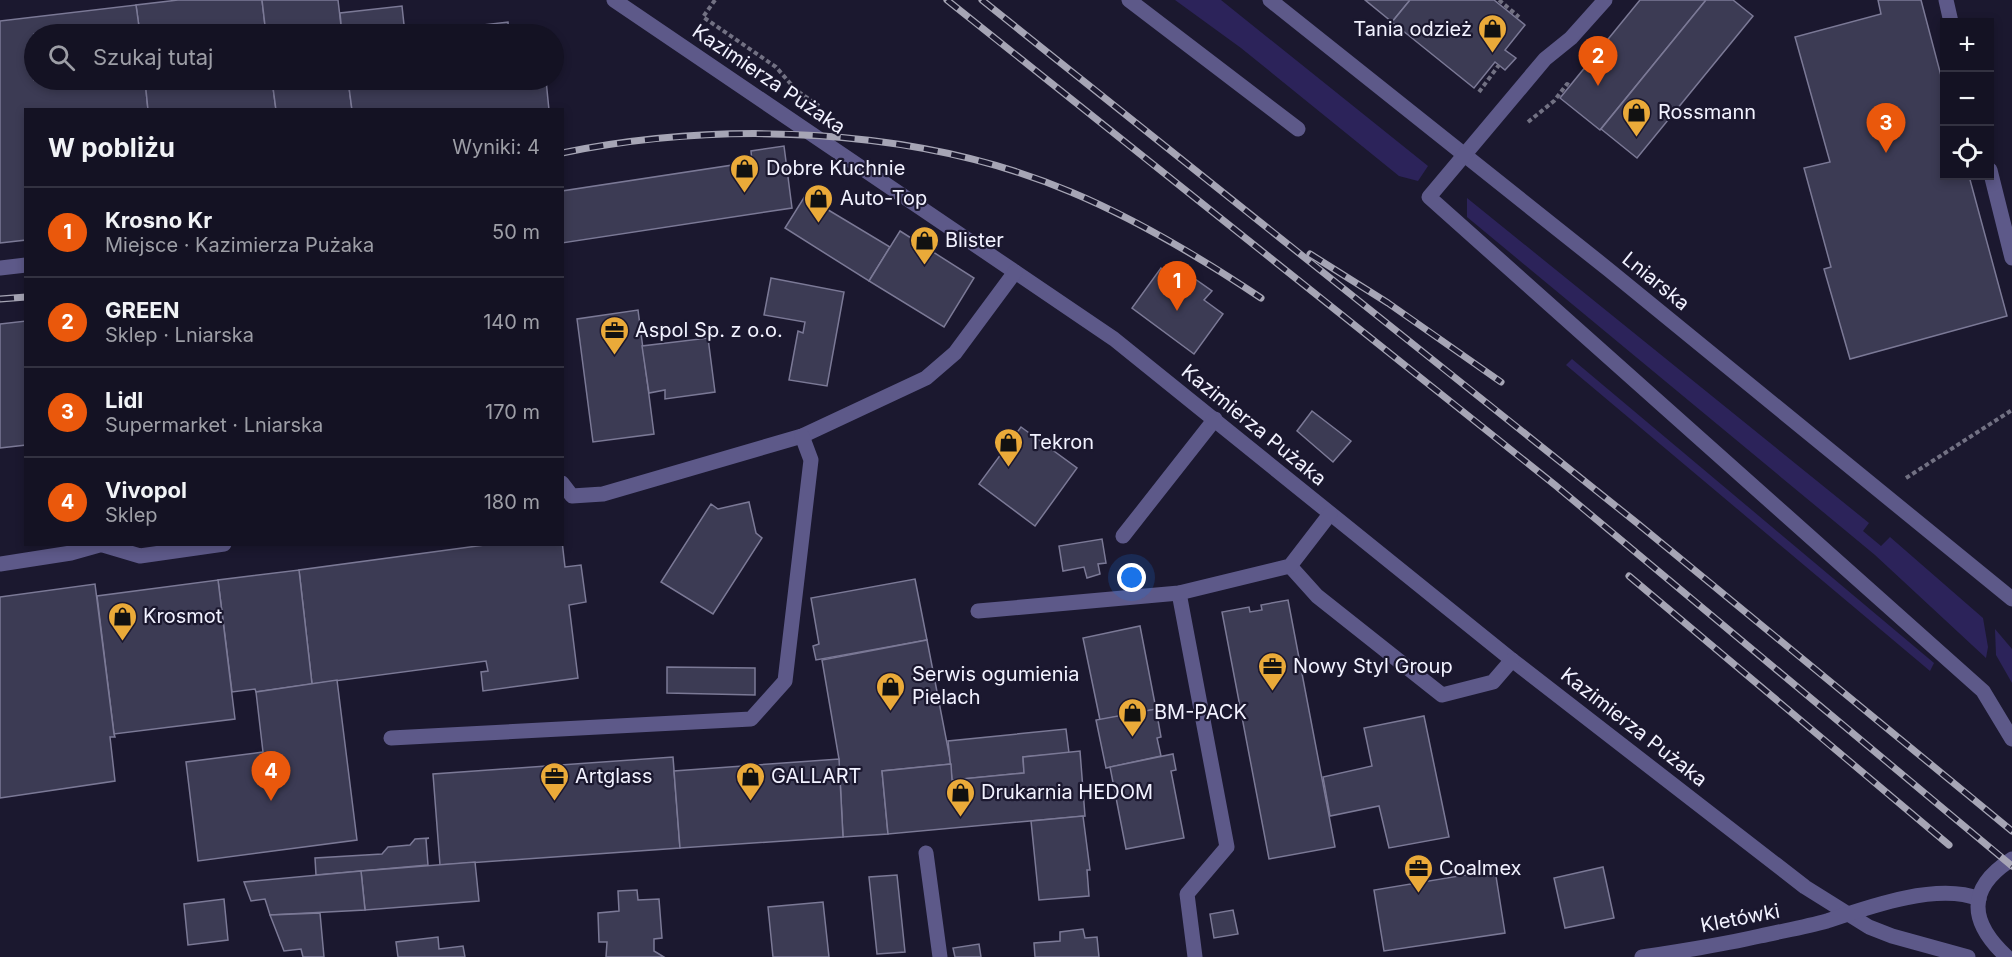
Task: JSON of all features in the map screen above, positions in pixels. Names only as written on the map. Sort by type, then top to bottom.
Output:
[{"type":"street","name":"Kazimierza Pużaka","points":[[614,0],[1114,339],[1512,660],[1791,877],[1845,913],[1892,936],[1968,957]]},
{"type":"street","points":[[1129,0],[1298,129]]},
{"type":"street","name":"Lniarska","points":[[1270,0],[1465,155],[2012,599]]},
{"type":"street","points":[[1605,0],[1571,38],[1545,59],[1429,197],[1983,691],[2012,740]]},
{"type":"street","points":[[1946,0],[1951,18]]},
{"type":"street","points":[[1992,180],[2012,258]]},
{"type":"street","points":[[0,268],[24,265]]},
{"type":"street","points":[[567,496],[603,494],[802,436],[926,378],[955,353],[1015,272]]},
{"type":"street","points":[[1123,536],[1215,419]]},
{"type":"street","points":[[391,738],[751,719],[785,681],[811,460],[802,436]]},
{"type":"street","points":[[978,611],[1179,593],[1290,566],[1330,514]]},
{"type":"street","points":[[0,564],[98,546]]},
{"type":"street","points":[[106,546],[140,556],[210,546]]},
{"type":"street","points":[[1290,566],[1317,597],[1442,695],[1493,682],[1512,660]]},
{"type":"street","points":[[1179,593],[1227,847],[1187,894],[1195,957]]},
{"type":"street","points":[[926,853],[940,957]]},
{"type":"street","points":[[2007,957],[1983,932],[1977,909],[1979,899],[1992,877],[2012,858]]},
{"type":"street","name":"Kletówki","points":[[1642,957],[1706,952],[1813,924],[1845,913],[1948,892],[1979,899]]},
{"type":"path","points":[[715,0],[703,17],[776,67]]},
{"type":"path","points":[[1499,0],[1519,17]]},
{"type":"path","points":[[1479,92],[1499,65]]},
{"type":"path","points":[[1554,101],[1567,84],[1570,86]]},
{"type":"path","points":[[1906,477],[2012,410]]},
{"type":"shaded area","points":[[1175,0],[1221,0],[1428,166],[1418,181],[1399,176],[1241,48]]},
{"type":"shaded area","points":[[1467,198],[1869,523],[1863,531],[1881,546],[1890,537],[1983,618],[1988,647],[1986,658],[1875,555],[1467,217]]},
{"type":"shaded area","points":[[1572,359],[1934,663],[1930,671],[1566,365]]},
{"type":"shaded area","points":[[1995,629],[2012,649],[2012,683],[1996,655]]},
{"type":"building","points":[[178,0],[262,0],[265,24],[139,24],[136,5]]},
{"type":"building","points":[[262,0],[338,0],[341,24],[265,24]]},
{"type":"building","points":[[1365,0],[1410,0],[1392,22]]},
{"type":"building","points":[[1410,0],[1494,0],[1525,25],[1505,50],[1516,58],[1505,70],[1495,62],[1474,88],[1392,22]]},
{"type":"building","points":[[1640,0],[1706,0],[1600,130],[1560,98]]},
{"type":"building","points":[[1706,0],[1733,0],[1753,16],[1637,158],[1601,129]]},
{"type":"building","points":[[1878,0],[1921,0],[1940,72],[1940,180],[1970,180],[2007,316],[1850,359],[1824,269],[1831,267],[1804,168],[1830,162],[1795,37],[1881,14]]},
{"type":"building","points":[[136,5],[139,24],[24,24],[24,90],[146,90],[148,108],[24,108],[24,240],[0,243],[0,21]]},
{"type":"building","points":[[402,6],[404,24],[341,24],[340,13]]},
{"type":"building","points":[[146,90],[273,90],[276,108],[148,108]]},
{"type":"building","points":[[273,90],[349,90],[352,108],[276,108]]},
{"type":"building","points":[[349,90],[547,90],[549,108],[352,108]]},
{"type":"building","points":[[784,146],[792,208],[564,243],[564,191],[752,162],[751,151]]},
{"type":"building","points":[[805,196],[890,247],[869,281],[785,228]]},
{"type":"building","points":[[900,231],[974,278],[944,327],[869,281]]},
{"type":"building","points":[[1161,268],[1179,280],[1185,272],[1212,291],[1204,300],[1223,314],[1194,354],[1132,308]]},
{"type":"building","points":[[771,278],[844,292],[827,386],[789,380],[798,331],[803,333],[805,322],[764,315]]},
{"type":"building","points":[[638,310],[654,434],[593,442],[577,319]]},
{"type":"building","points":[[24,321],[24,445],[0,448],[0,324]]},
{"type":"building","points":[[708,338],[715,392],[665,399],[665,390],[649,393],[642,346]]},
{"type":"building","points":[[1312,411],[1351,441],[1333,462],[1297,431]]},
{"type":"building","points":[[1021,427],[1077,468],[1035,526],[979,484]]},
{"type":"building","points":[[749,502],[756,533],[762,538],[713,614],[661,582],[711,504],[718,509]]},
{"type":"building","points":[[1102,539],[1106,563],[1098,564],[1100,574],[1087,578],[1084,567],[1063,571],[1059,546]]},
{"type":"building","points":[[477,546],[563,546],[565,567],[581,565],[586,602],[569,605],[578,678],[483,691],[481,672],[488,671],[486,661],[312,684],[299,570]]},
{"type":"building","points":[[299,570],[312,684],[256,692],[255,689],[232,692],[218,580]]},
{"type":"building","points":[[915,579],[927,640],[816,660],[813,646],[819,644],[811,598]]},
{"type":"building","points":[[218,580],[235,719],[114,734],[97,596]]},
{"type":"building","points":[[95,584],[115,737],[110,737],[115,781],[0,798],[0,597]]},
{"type":"building","name":"Nowy Styl Group","points":[[1288,600],[1335,847],[1269,859],[1222,612],[1249,607],[1250,612],[1262,610],[1261,605]]},
{"type":"building","points":[[1140,626],[1156,709],[1100,720],[1083,638]]},
{"type":"building","points":[[927,640],[951,764],[882,771],[888,834],[843,837],[839,759],[822,660]]},
{"type":"building","points":[[667,667],[755,668],[755,695],[667,693]]},
{"type":"building","points":[[337,680],[357,840],[198,861],[186,762],[263,752],[256,692]]},
{"type":"building","points":[[1156,709],[1161,737],[1157,738],[1161,756],[1106,768],[1096,720]]},
{"type":"building","points":[[1424,716],[1449,837],[1389,848],[1379,806],[1330,816],[1323,777],[1372,766],[1364,728]]},
{"type":"building","points":[[1066,729],[1069,753],[1023,757],[1024,773],[952,780],[948,741]]},
{"type":"building","points":[[1080,751],[1085,816],[888,834],[882,771],[951,764],[952,780],[1024,773],[1023,757]]},
{"type":"building","points":[[1173,754],[1176,770],[1171,771],[1184,838],[1126,849],[1110,767]]},
{"type":"building","points":[[673,757],[680,848],[440,865],[433,774]]},
{"type":"building","points":[[839,759],[843,837],[680,848],[674,771]]},
{"type":"building","points":[[1083,816],[1090,870],[1087,870],[1089,896],[1039,900],[1031,821]]},
{"type":"building","points":[[429,838],[426,839],[428,865],[316,875],[315,858],[382,854],[388,847],[410,845],[415,839]]},
{"type":"building","points":[[475,862],[479,901],[365,910],[361,871]]},
{"type":"building","points":[[1603,867],[1614,918],[1565,928],[1554,878]]},
{"type":"building","points":[[1495,870],[1505,933],[1384,951],[1374,890]]},
{"type":"building","points":[[361,871],[365,910],[270,915],[265,899],[251,901],[244,882]]},
{"type":"building","points":[[897,875],[905,952],[877,954],[869,877]]},
{"type":"building","points":[[637,890],[638,900],[659,899],[662,938],[654,939],[654,951],[664,957],[606,957],[607,942],[599,942],[598,913],[619,911],[618,891]]},
{"type":"building","points":[[224,899],[228,940],[188,945],[184,904]]},
{"type":"building","points":[[823,902],[829,957],[773,957],[768,907]]},
{"type":"building","points":[[1233,910],[1238,934],[1214,938],[1210,914]]},
{"type":"building","points":[[320,913],[324,957],[303,957],[301,949],[284,951],[270,915]]},
{"type":"building","points":[[1083,929],[1085,938],[1097,937],[1099,957],[1035,957],[1034,943],[1060,941],[1060,932]]},
{"type":"building","points":[[438,937],[439,949],[463,946],[465,957],[398,957],[396,942]]},
{"type":"building","points":[[979,944],[981,957],[955,957],[953,948]]},
{"type":"railway","points":[[947,0],[1555,485],[2012,866]]},
{"type":"railway","points":[[982,0],[1637,523],[2012,831]]},
{"type":"railway","points":[[564,153],[688,136],[754,134],[820,136],[885,142],[950,154],[1012,170],[1096,203],[1169,240],[1261,298]]},
{"type":"railway","points":[[1310,254],[1388,303],[1501,382]]},
{"type":"railway","points":[[0,299],[24,297]]},
{"type":"railway","points":[[1629,576],[1949,845]]},
{"type":"place","name":"Tania odzież","points":[[1493,54]]},
{"type":"place","name":"GREEN","points":[[1598,86]]},
{"type":"place","name":"Rossmann","points":[[1637,138]]},
{"type":"place","name":"Lidl","points":[[1886,153]]},
{"type":"place","name":"Dobre Kuchnie","points":[[745,194]]},
{"type":"place","name":"Auto-Top","points":[[819,224]]},
{"type":"place","name":"Blister","points":[[924,266]]},
{"type":"place","name":"Krosno Kr","points":[[1177,311]]},
{"type":"place","name":"Aspol Sp. z o.o.","points":[[614,356]]},
{"type":"place","name":"Tekron","points":[[1008,468]]},
{"type":"place","name":"Krosmot","points":[[122,642]]},
{"type":"place","name":"Nowy Styl Group","points":[[1272,692]]},
{"type":"place","name":"Serwis ogumienia Pielach","points":[[891,712]]},
{"type":"place","name":"BM-PACK","points":[[1133,738]]},
{"type":"place","name":"Vivopol","points":[[271,801]]},
{"type":"place","name":"Artglass","points":[[554,802]]},
{"type":"place","name":"GALLART","points":[[750,802]]},
{"type":"place","name":"Drukarnia HEDOM","points":[[960,818]]},
{"type":"place","name":"Coalmex","points":[[1418,894]]}]
